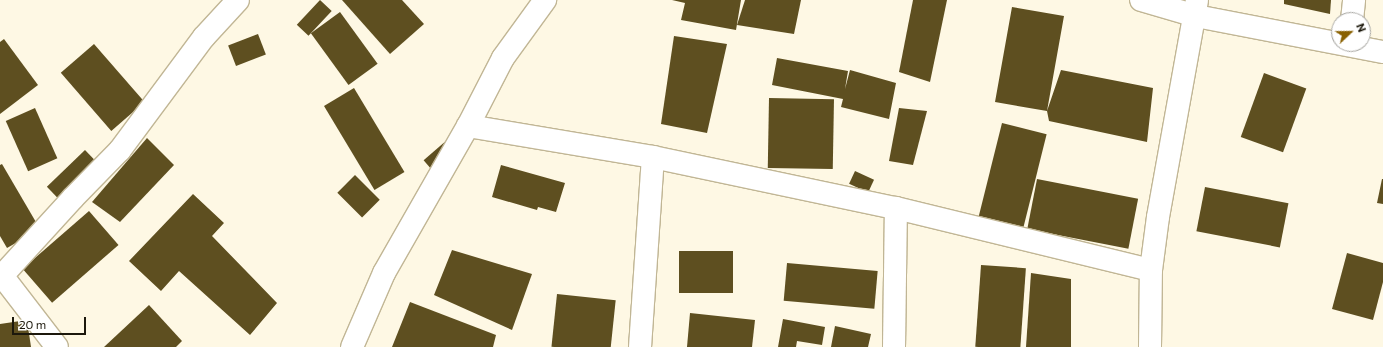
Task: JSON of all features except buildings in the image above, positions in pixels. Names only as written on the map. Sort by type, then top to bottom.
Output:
[{"type":"street","points":[[56,347],[1,276],[73,198],[120,150],[204,37],[238,0]]},
{"type":"street","points":[[352,347],[384,273],[468,126],[503,58],[545,0]]},
{"type":"street","points":[[1141,0],[1197,8],[1331,41]]},
{"type":"street","points":[[1353,12],[1354,0]]},
{"type":"street","points":[[1150,347],[1151,270],[1158,217],[1197,8]]},
{"type":"street","points":[[1371,50],[1383,52]]},
{"type":"street","points":[[468,126],[653,157],[896,208],[1151,270]]},
{"type":"street","points":[[640,347],[653,157]]},
{"type":"street","points":[[894,347],[896,208]]}]
